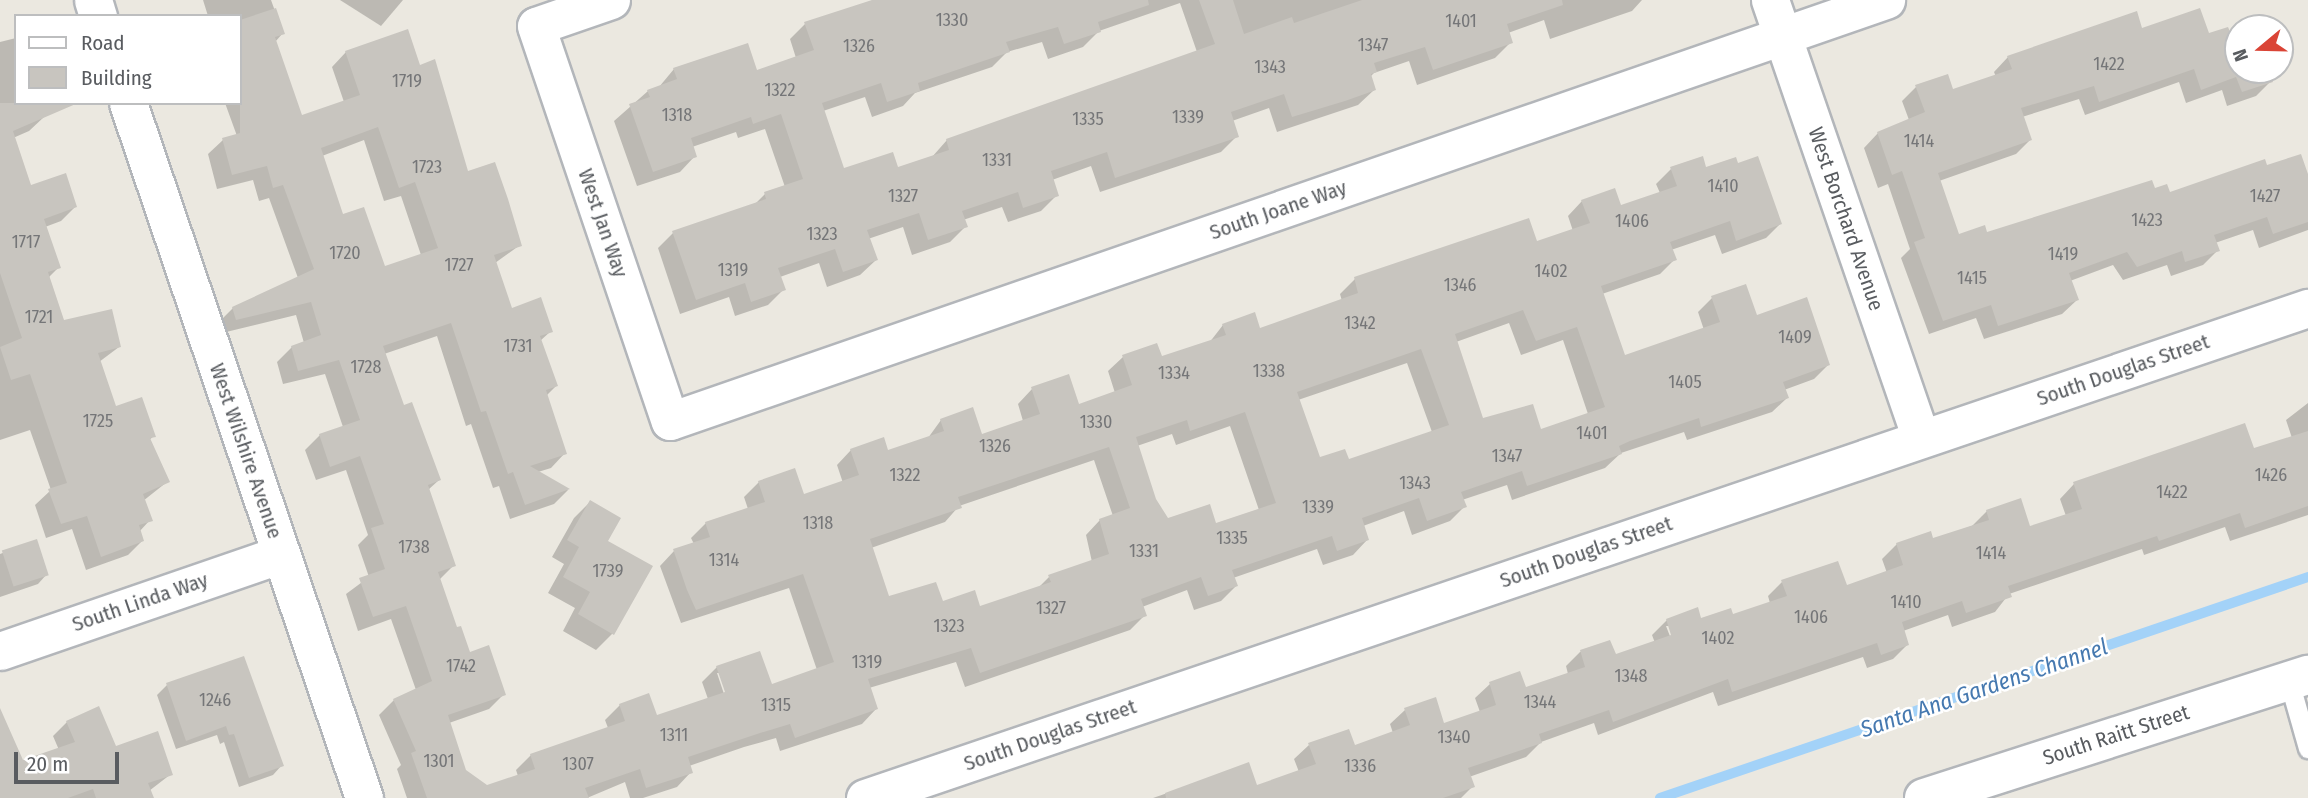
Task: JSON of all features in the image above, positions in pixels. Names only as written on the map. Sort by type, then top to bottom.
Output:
[{"type":"street","name":"West Jan Way","points":[[611,0],[536,26],[670,421]]},
{"type":"street","name":"West Borchard Avenue","points":[[1770,0],[1921,438]]},
{"type":"street","name":"South Joane Way","points":[[670,421],[1886,0]]},
{"type":"street","name":"West Wilshire Avenue","points":[[129,105],[364,798]]},
{"type":"street","name":"South Douglas Street","points":[[866,798],[2308,308]]},
{"type":"street","name":"South Linda Way","points":[[0,651],[281,554]]},
{"type":"street","name":"South Raitt Street","points":[[1924,798],[2298,678]]},
{"type":"lane","points":[[2298,678],[2308,748]]},
{"type":"building","points":[[872,0],[1148,0],[1149,5],[1098,22],[1101,32],[1064,44],[1058,27],[1006,42],[1010,52],[918,83],[920,91],[887,102],[881,83],[822,103],[844,168],[893,152],[898,167],[949,150],[946,139],[1215,44],[1199,0],[1233,0],[1244,34],[1292,17],[1294,23],[1362,0],[1562,0],[1563,5],[1507,24],[1513,43],[1433,70],[1425,47],[1374,63],[1377,72],[1371,74],[1376,90],[1345,101],[1292,117],[1284,94],[1231,112],[1239,137],[1115,178],[1107,152],[1051,171],[1059,196],[1023,208],[1018,192],[962,211],[968,227],[928,240],[919,213],[867,230],[878,260],[843,272],[835,249],[778,268],[786,290],[751,302],[745,283],[696,300],[672,231],[766,199],[764,192],[803,179],[781,114],[753,124],[751,117],[691,138],[697,157],[653,172],[629,104],[650,97],[647,90],[677,79],[673,68],[748,43],[757,70],[814,50],[804,22]]},
{"type":"building","points":[[276,8],[285,34],[275,37],[302,115],[360,95],[345,51],[408,29],[420,65],[435,59],[468,171],[495,162],[522,246],[494,255],[512,308],[541,297],[553,332],[540,336],[558,386],[546,390],[567,454],[530,466],[570,489],[525,505],[513,472],[508,474],[486,411],[481,412],[451,323],[383,346],[404,405],[412,402],[441,480],[428,485],[456,566],[438,572],[457,627],[461,626],[470,652],[489,645],[506,695],[448,715],[466,770],[487,785],[535,769],[530,754],[625,721],[619,704],[649,693],[657,715],[725,692],[716,666],[760,651],[772,684],[834,662],[803,574],[696,610],[687,590],[673,549],[710,537],[705,522],[765,502],[758,481],[795,468],[804,494],[859,475],[850,449],[884,437],[888,450],[944,431],[940,419],[973,407],[982,434],[1040,414],[1031,387],[1069,374],[1079,404],[1132,385],[1122,355],[1157,343],[1162,356],[1226,335],[1222,324],[1255,312],[1260,328],[1358,293],[1354,277],[1529,218],[1537,241],[1590,223],[1581,200],[1615,188],[1621,205],[1677,186],[1670,167],[1703,156],[1706,167],[1736,157],[1738,163],[1758,156],[1782,224],[1736,241],[1730,221],[1670,242],[1677,260],[1601,286],[1625,355],[1720,322],[1711,296],[1746,284],[1757,315],[1807,297],[1830,365],[1783,382],[1789,398],[1701,427],[1699,418],[1630,441],[1619,446],[1622,454],[1527,486],[1522,471],[1461,492],[1467,507],[1427,521],[1419,498],[1362,518],[1369,540],[1337,551],[1332,536],[1232,570],[1238,586],[1208,596],[1201,577],[1141,599],[1147,616],[980,673],[971,648],[868,679],[878,709],[795,738],[790,724],[688,757],[693,773],[646,788],[640,769],[585,788],[589,798],[427,798],[411,753],[416,751],[393,699],[432,681],[406,606],[373,617],[359,578],[385,569],[371,528],[384,524],[360,456],[330,467],[319,434],[360,420],[339,360],[298,371],[291,346],[321,335],[311,302],[236,320],[232,307],[314,269],[283,185],[273,188],[267,166],[232,175],[222,138],[240,133],[242,19]],"holes":[[[378,127],[399,188],[415,182],[438,248],[385,266],[364,207],[343,214],[321,148]],[[1523,310],[1536,341],[1577,327],[1605,407],[1541,429],[1533,404],[1483,418],[1455,334]],[[1421,349],[1449,425],[1349,459],[1345,449],[1320,457],[1297,392]],[[1245,412],[1276,503],[1216,523],[1210,504],[1168,518],[1156,499],[1136,437],[1187,420],[1190,431]],[[1109,447],[1130,508],[1099,519],[1109,554],[1048,575],[1051,582],[980,606],[975,590],[943,601],[936,582],[889,596],[870,539],[962,508],[958,497]]]},
{"type":"building","points":[[2200,8],[2209,33],[2224,28],[2224,81],[2201,90],[2194,69],[2099,102],[2094,86],[2021,108],[2032,140],[1938,173],[1959,234],[1985,225],[1987,232],[2152,180],[2155,188],[2167,184],[2170,192],[2265,159],[2267,165],[2301,154],[2308,174],[2308,222],[2273,234],[2267,217],[2214,235],[2220,251],[2185,262],[2182,251],[2137,267],[2127,252],[2069,273],[2079,300],[1998,326],[1991,305],[1943,321],[1914,242],[1925,238],[1902,171],[1892,175],[1877,132],[1925,112],[1915,85],[1948,74],[1953,89],[2012,69],[2007,56],[2137,11],[2142,28]]},
{"type":"building","points":[[2239,84],[2267,84],[2242,92]]},
{"type":"building","points":[[0,103],[73,105],[13,131],[31,185],[66,173],[77,207],[44,219],[61,268],[48,272],[64,320],[112,309],[121,347],[98,353],[116,406],[142,397],[156,437],[150,438],[170,482],[143,494],[153,521],[139,525],[144,541],[101,557],[87,516],[61,524],[48,489],[67,483],[30,374],[11,380],[0,347],[22,338],[0,273]]},
{"type":"building","points":[[2245,423],[2254,448],[2308,431],[2308,506],[2245,528],[2240,513],[2159,541],[2157,536],[2008,586],[2012,597],[1966,613],[1962,601],[1902,622],[1909,645],[1881,655],[1877,643],[1732,692],[1728,679],[1613,722],[1609,710],[1539,734],[1542,743],[1468,768],[1475,787],[1443,798],[1166,798],[1165,793],[1249,762],[1257,785],[1316,764],[1308,743],[1349,729],[1355,745],[1410,725],[1404,708],[1436,697],[1444,723],[1496,705],[1489,682],[1520,671],[1526,687],[1585,667],[1580,650],[1610,640],[1616,654],[1671,635],[1666,619],[1698,607],[1701,618],[1731,608],[1733,614],[1787,596],[1781,580],[1838,561],[1847,585],[1903,565],[1896,543],[1931,531],[1933,538],[1989,520],[1986,510],[2021,498],[2030,526],[2082,509],[2073,482]]},
{"type":"building","points":[[590,500],[621,518],[608,541],[653,566],[614,635],[578,614],[590,592],[563,577],[579,547],[567,540]]},
{"type":"building","points":[[37,539],[49,575],[14,587],[2,550]]},
{"type":"building","points":[[244,656],[284,766],[249,778],[234,734],[229,735],[226,726],[186,741],[166,683]]},
{"type":"building","points":[[99,706],[116,746],[158,731],[173,775],[148,783],[154,798],[96,798],[93,789],[68,798],[0,798],[0,708],[23,760],[75,742],[66,721]]},
{"type":"waterway","name":"Santa Ana Gardens Channel","points":[[1660,798],[2308,577]]}]
